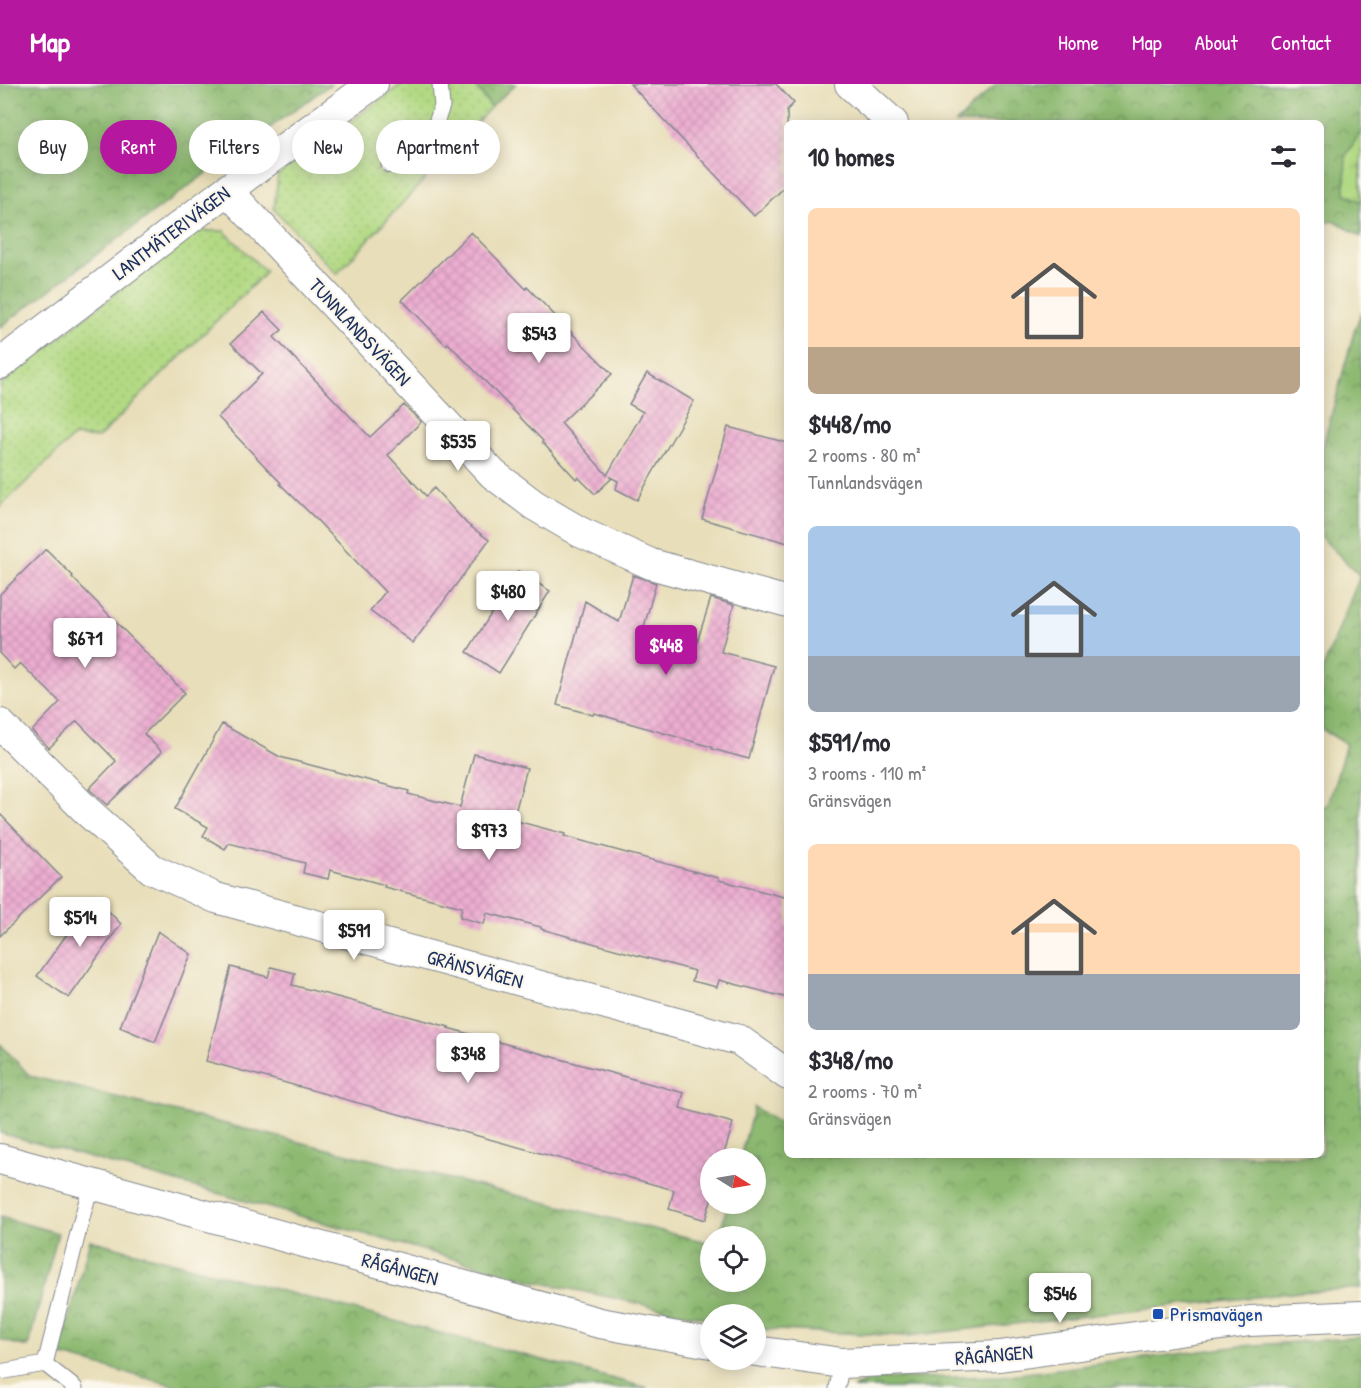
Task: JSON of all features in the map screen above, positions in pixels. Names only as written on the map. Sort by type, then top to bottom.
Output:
[{"type":"street","name":"LANTMÄTERIVÄGEN","points":[[0,364],[227,190],[373,84]]},
{"type":"street","points":[[850,84],[890,120]]},
{"type":"street","name":"TUNNLANDSVÄGEN","points":[[227,190],[493,474],[526,499],[580,532],[651,564],[784,601]]},
{"type":"street","name":"GRÄNSVÄGEN","points":[[0,724],[87,811],[152,869],[216,898],[739,1040],[784,1072]]},
{"type":"street","name":"RÅGÅNGEN","points":[[0,1159],[600,1323],[700,1341]]},
{"type":"street","name":"RÅGÅNGEN","points":[[766,1354],[839,1376],[1250,1321],[1361,1316]]},
{"type":"lane","points":[[437,120],[442,106],[440,84]]},
{"type":"lane","points":[[45,1364],[91,1185]]},
{"type":"lane","points":[[0,1372],[45,1364],[75,1388]]},
{"type":"green space","points":[[0,84],[331,84],[280,120],[189,120],[189,174],[205,174],[0,327]]},
{"type":"green space","points":[[402,84],[474,84],[491,107],[479,120],[376,120],[376,174],[429,174],[337,274],[274,209],[278,175],[292,165],[292,174],[364,174],[364,120],[353,120]]},
{"type":"green space","points":[[474,84],[516,84],[491,107]]},
{"type":"green space","points":[[996,84],[1361,84],[1361,132],[1346,155],[1345,193],[1361,202],[1361,237],[1334,220],[1324,223],[1324,120],[959,120]]},
{"type":"green space","points":[[1361,132],[1361,202],[1345,193],[1346,155]]},
{"type":"green space","points":[[194,231],[224,231],[266,272],[98,438],[74,436],[0,507],[0,385]]},
{"type":"green space","points":[[1361,313],[1361,1288],[1300,1292],[907,1336],[766,1329],[766,1304],[700,1304],[700,1317],[538,1282],[0,1133],[0,1044],[30,1076],[700,1240],[700,1292],[766,1292],[766,1226],[722,1226],[725,1214],[766,1214],[766,1148],[743,1148],[754,1107],[784,1127],[784,1158],[1324,1158],[1324,806],[1328,805],[1346,744],[1324,730],[1324,666],[1360,576],[1324,540],[1324,442]]},
{"type":"green space","points":[[0,1217],[58,1233],[28,1347],[0,1340]]},
{"type":"green space","points":[[90,1240],[648,1388],[184,1388],[59,1355]]},
{"type":"green space","points":[[1361,1337],[1361,1388],[853,1388],[873,1379],[1002,1376],[1242,1346]]},
{"type":"building","points":[[630,84],[776,84],[794,103],[787,110],[787,120],[784,120],[784,188],[754,216]]},
{"type":"building","points":[[471,232],[612,374],[561,423],[607,475],[643,412],[629,404],[647,373],[694,401],[637,500],[616,489],[618,481],[610,477],[611,479],[595,494],[578,477],[576,479],[543,441],[448,343],[446,345],[402,300]]},
{"type":"building","points":[[264,312],[282,330],[274,337],[370,437],[404,405],[421,422],[388,455],[426,496],[434,488],[467,524],[489,540],[413,643],[370,611],[385,592],[218,417],[262,374],[231,343]]},
{"type":"building","points":[[728,427],[784,442],[784,542],[702,519]]},
{"type":"building","points":[[46,549],[185,693],[144,734],[162,752],[107,805],[89,789],[116,761],[77,721],[49,748],[32,731],[60,702],[20,663],[14,669],[0,654],[0,594]]},
{"type":"building","points":[[518,571],[550,591],[499,673],[467,652]]},
{"type":"building","points":[[633,575],[656,583],[644,627],[697,642],[711,598],[734,605],[721,652],[774,666],[749,759],[594,713],[593,715],[557,705],[585,601],[619,622]]},
{"type":"building","points":[[222,724],[280,757],[460,807],[474,754],[527,768],[513,820],[784,897],[784,997],[719,980],[717,987],[692,981],[695,971],[541,929],[541,927],[487,913],[484,924],[460,917],[462,907],[330,870],[328,879],[303,873],[305,863],[229,843],[225,849],[203,836],[208,827],[175,809]]},
{"type":"building","points":[[0,814],[61,877],[0,936]]},
{"type":"building","points":[[94,896],[121,924],[69,998],[37,976]]},
{"type":"building","points":[[158,931],[191,954],[155,1042],[120,1027]]},
{"type":"building","points":[[231,967],[268,977],[271,967],[295,973],[292,985],[684,1093],[680,1108],[733,1123],[726,1148],[700,1148],[700,1214],[707,1214],[705,1220],[669,1209],[674,1190],[206,1061]]},
{"type":"place","name":"Prismavägen","points":[[1158,1314]]}]
